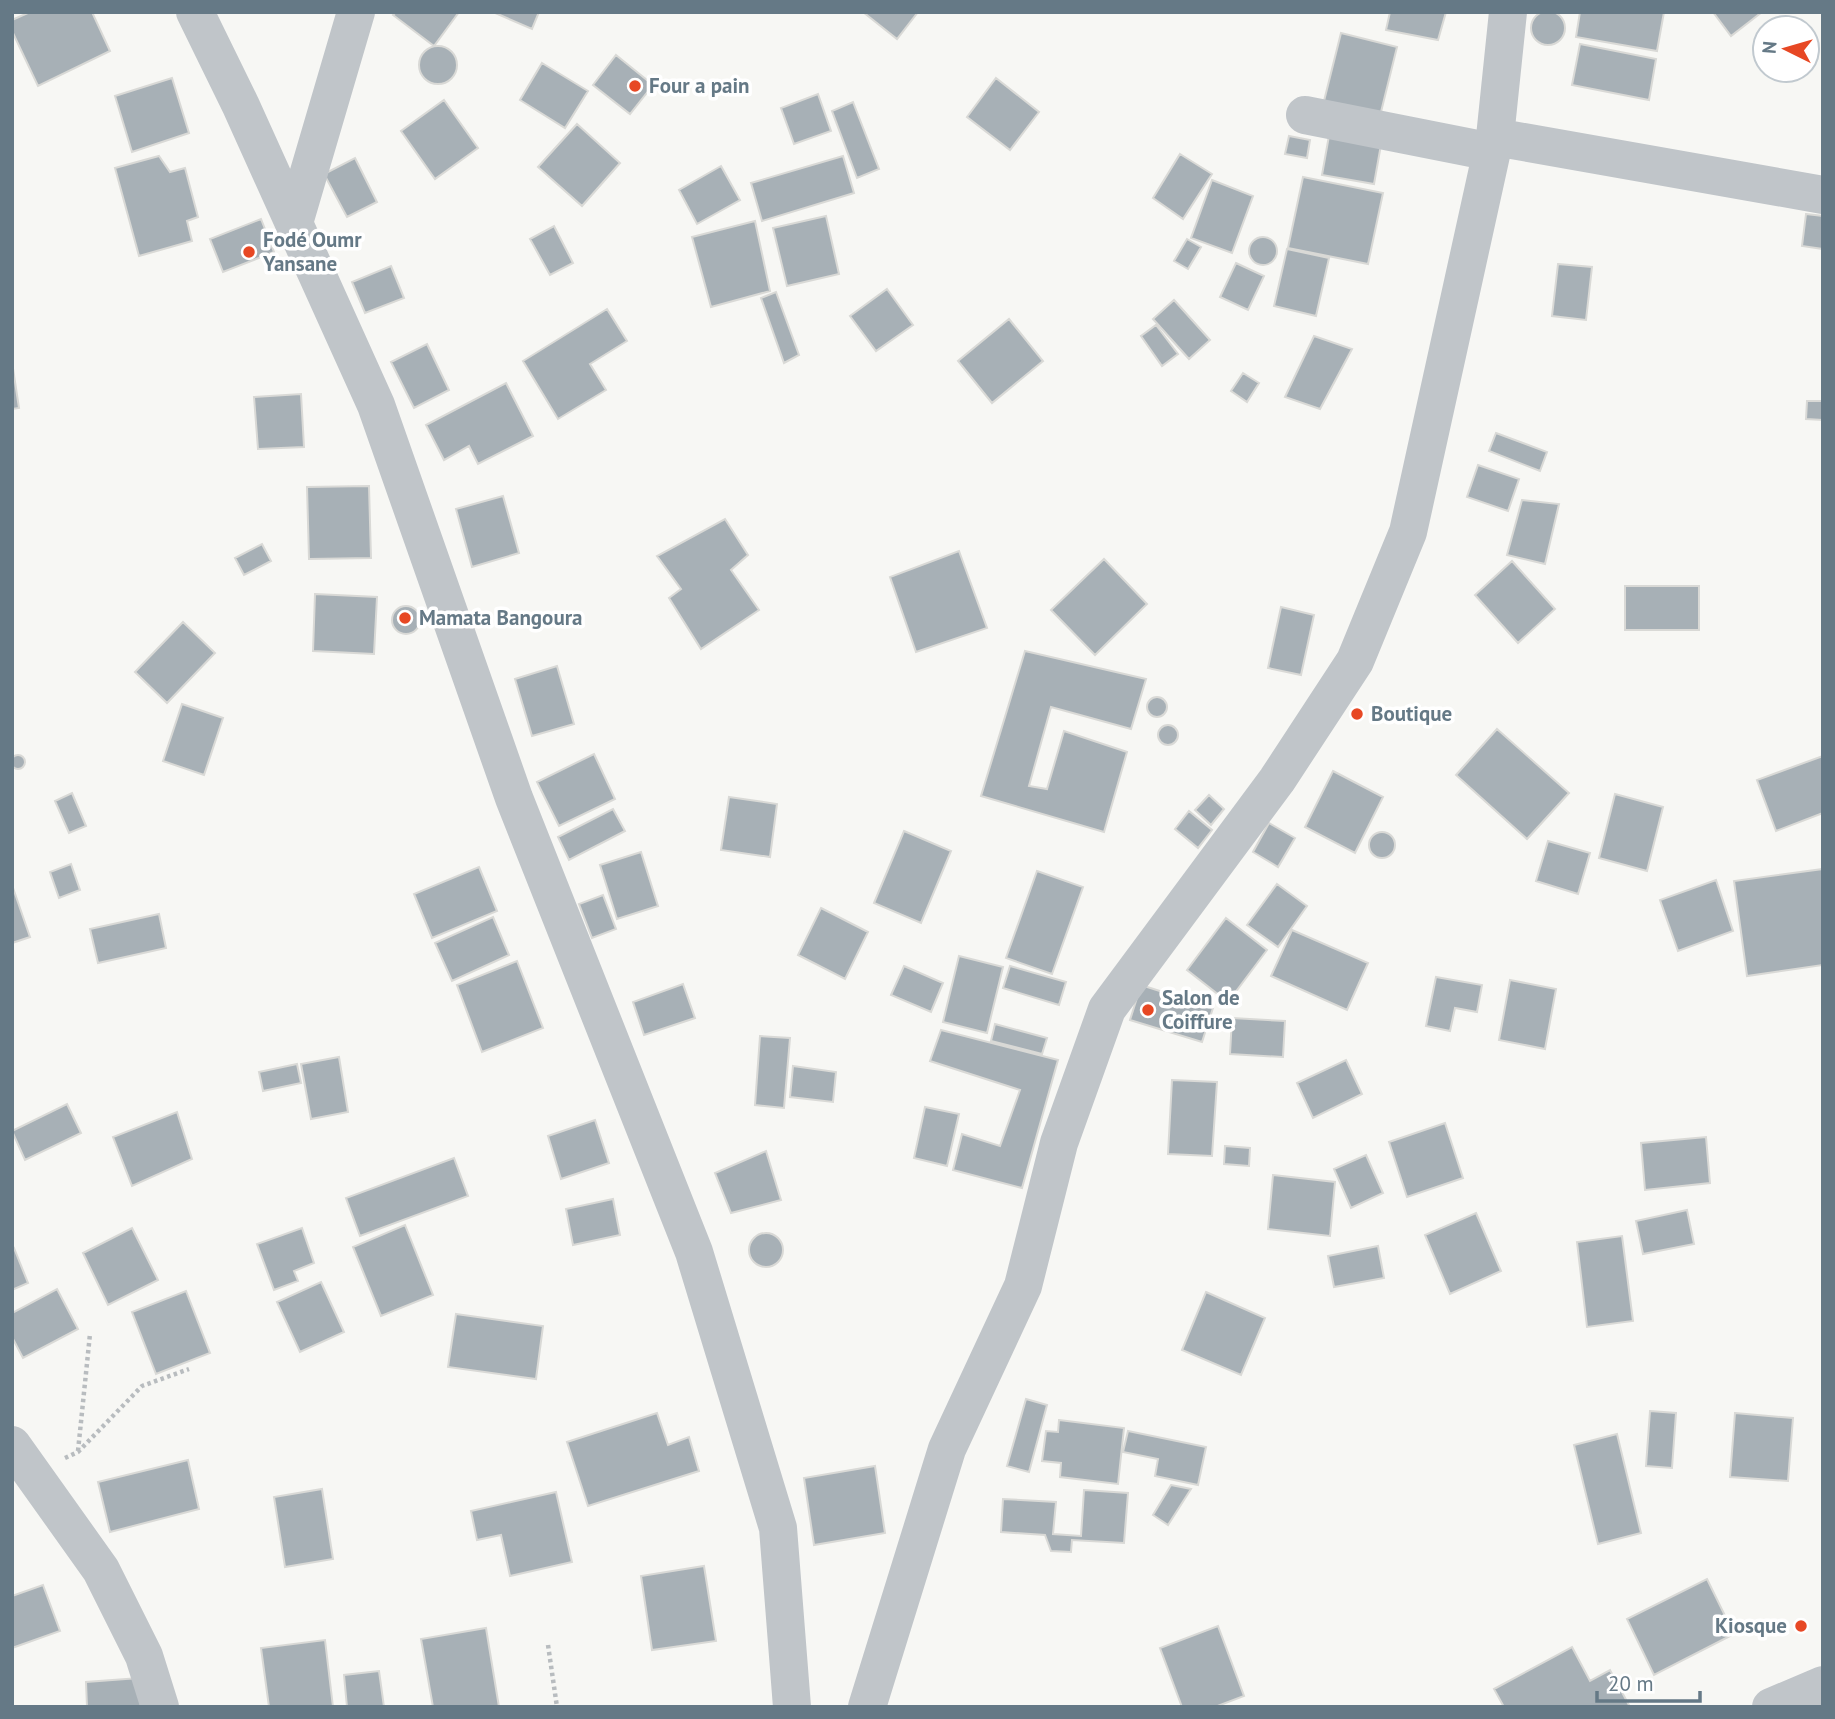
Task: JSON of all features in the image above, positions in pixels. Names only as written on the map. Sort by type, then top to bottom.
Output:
[{"type":"street","points":[[195,12],[376,405],[514,798],[694,1252],[778,1528],[792,1707]]},
{"type":"street","points":[[293,223],[356,12]]},
{"type":"street","points":[[867,1707],[947,1449],[1023,1286],[1059,1143],[1107,1009],[1277,779],[1355,661],[1408,532],[1494,145],[1508,12]]},
{"type":"street","points":[[1305,115],[1823,195]]},
{"type":"street","points":[[23,1460],[101,1570],[144,1656],[160,1707]]},
{"type":"street","points":[[1771,1707],[1823,1685]]},
{"type":"path","points":[[78,1452],[90,1334]]},
{"type":"path","points":[[23,1460],[78,1452],[142,1386],[189,1369]]},
{"type":"path","points":[[548,1645],[556,1707]]},
{"type":"building","points":[[1548,11],[1560,16],[1565,28],[1560,40],[1548,45],[1536,40],[1531,28],[1536,16]]},
{"type":"building","points":[[30,12],[92,12],[110,51],[38,86],[12,31],[12,20]]},
{"type":"building","points":[[396,12],[459,12],[434,46],[393,15]]},
{"type":"building","points":[[493,12],[539,12],[532,29]]},
{"type":"building","points":[[863,12],[918,12],[897,39]]},
{"type":"building","points":[[1390,12],[1446,12],[1438,40],[1386,30]]},
{"type":"building","points":[[1580,12],[1664,12],[1657,51],[1576,37]]},
{"type":"building","points":[[1713,12],[1762,12],[1751,14],[1751,21],[1731,36]]},
{"type":"building","points":[[1341,33],[1397,47],[1380,116],[1324,101]]},
{"type":"building","points":[[1580,44],[1656,59],[1649,100],[1572,85]]},
{"type":"building","points":[[438,46],[451,52],[457,65],[451,78],[438,84],[425,78],[419,65],[425,52]]},
{"type":"building","points":[[616,55],[653,85],[630,114],[593,85]]},
{"type":"building","points":[[542,63],[588,91],[565,128],[520,100]]},
{"type":"building","points":[[172,78],[189,133],[132,152],[115,96]]},
{"type":"building","points":[[996,78],[1039,112],[1010,150],[967,117]]},
{"type":"building","points":[[818,94],[831,131],[794,144],[781,108]]},
{"type":"building","points":[[444,100],[478,148],[435,179],[401,131]]},
{"type":"building","points":[[853,102],[879,169],[857,178],[832,111]]},
{"type":"building","points":[[577,124],[620,163],[582,206],[538,167]]},
{"type":"building","points":[[1330,130],[1382,139],[1374,184],[1322,175]]},
{"type":"building","points":[[1289,136],[1310,140],[1307,158],[1285,154]]},
{"type":"building","points":[[1180,154],[1212,174],[1183,219],[1153,198]]},
{"type":"building","points":[[159,156],[170,172],[185,168],[198,217],[187,221],[192,241],[139,256],[115,168]]},
{"type":"building","points":[[843,156],[854,193],[762,221],[751,183]]},
{"type":"building","points":[[355,158],[377,202],[347,217],[324,174]]},
{"type":"building","points":[[721,166],[740,200],[697,224],[679,190]]},
{"type":"building","points":[[1303,177],[1383,193],[1368,264],[1288,248]]},
{"type":"building","points":[[1212,180],[1253,196],[1232,253],[1191,238]]},
{"type":"building","points":[[1806,214],[1823,216],[1823,249],[1802,246]]},
{"type":"building","points":[[826,216],[839,274],[787,286],[773,228]]},
{"type":"building","points":[[261,219],[274,252],[223,272],[210,239]]},
{"type":"building","points":[[755,221],[770,291],[711,307],[692,237]]},
{"type":"building","points":[[554,226],[573,263],[550,275],[530,239]]},
{"type":"building","points":[[1263,237],[1273,241],[1277,251],[1273,261],[1263,265],[1253,261],[1249,251],[1253,241]]},
{"type":"building","points":[[1187,239],[1201,247],[1188,269],[1174,261]]},
{"type":"building","points":[[1287,249],[1329,258],[1316,316],[1274,306]]},
{"type":"building","points":[[1236,263],[1264,276],[1248,310],[1220,297]]},
{"type":"building","points":[[1558,264],[1592,267],[1586,320],[1552,316]]},
{"type":"building","points":[[391,266],[404,298],[365,313],[352,282]]},
{"type":"building","points":[[887,289],[913,325],[876,351],[850,316]]},
{"type":"building","points":[[776,292],[799,355],[784,363],[761,298]]},
{"type":"building","points":[[1174,300],[1210,340],[1189,359],[1153,319]]},
{"type":"building","points":[[607,309],[627,341],[590,364],[606,390],[558,419],[523,361]]},
{"type":"building","points":[[1009,319],[1043,361],[992,403],[958,361]]},
{"type":"building","points":[[1156,325],[1178,354],[1162,366],[1141,336]]},
{"type":"building","points":[[1314,336],[1352,349],[1320,409],[1285,397]]},
{"type":"building","points":[[427,344],[449,390],[414,408],[391,362]]},
{"type":"building","points":[[12,362],[19,408],[12,409]]},
{"type":"building","points":[[1243,373],[1259,383],[1247,402],[1231,391]]},
{"type":"building","points":[[506,383],[533,436],[478,464],[469,446],[444,460],[426,425]]},
{"type":"building","points":[[301,394],[304,447],[258,449],[254,397]]},
{"type":"building","points":[[1807,401],[1823,401],[1823,420],[1806,419]]},
{"type":"building","points":[[1496,433],[1547,452],[1540,471],[1489,451]]},
{"type":"building","points":[[1478,465],[1519,479],[1508,511],[1467,497]]},
{"type":"building","points":[[369,486],[371,558],[309,559],[307,487]]},
{"type":"building","points":[[503,496],[519,553],[472,567],[456,509]]},
{"type":"building","points":[[1522,500],[1559,504],[1545,564],[1507,555]]},
{"type":"building","points":[[725,519],[748,555],[731,570],[759,610],[701,649],[669,598],[681,589],[657,556]]},
{"type":"building","points":[[262,544],[271,561],[244,575],[235,558]]},
{"type":"building","points":[[959,551],[987,628],[916,652],[890,577]]},
{"type":"building","points":[[1104,559],[1147,604],[1095,655],[1051,610]]},
{"type":"building","points":[[1512,561],[1555,609],[1518,643],[1475,595]]},
{"type":"building","points":[[1625,586],[1699,586],[1699,630],[1625,630]]},
{"type":"building","points":[[315,594],[377,597],[374,654],[313,651]]},
{"type":"building","points":[[406,606],[416,610],[420,620],[416,630],[406,634],[396,630],[392,620],[396,610]]},
{"type":"building","points":[[1281,607],[1314,615],[1301,675],[1268,668]]},
{"type":"building","points":[[183,622],[215,653],[167,703],[135,672]]},
{"type":"building","points":[[1025,651],[1146,679],[1131,729],[1051,707],[1029,786],[1047,789],[1064,731],[1127,752],[1104,832],[981,796]]},
{"type":"building","points":[[557,666],[574,724],[532,736],[515,679]]},
{"type":"building","points":[[1153,697],[1161,697],[1167,707],[1161,717],[1153,717],[1147,711],[1147,703]]},
{"type":"building","points":[[182,704],[223,718],[204,775],[163,761]]},
{"type":"building","points":[[1168,725],[1175,728],[1178,735],[1175,742],[1168,745],[1161,742],[1158,735],[1161,728]]},
{"type":"building","points":[[1497,729],[1569,793],[1527,839],[1456,775]]},
{"type":"building","points":[[594,754],[615,799],[559,826],[537,782]]},
{"type":"building","points":[[18,755],[23,757],[23,767],[18,769],[13,767],[11,762],[13,757]]},
{"type":"building","points":[[1823,756],[1823,813],[1776,831],[1757,780]]},
{"type":"building","points":[[1333,771],[1383,797],[1355,853],[1305,827]]},
{"type":"building","points":[[72,793],[86,826],[69,833],[55,801]]},
{"type":"building","points":[[1615,794],[1663,807],[1647,871],[1599,858]]},
{"type":"building","points":[[1209,795],[1224,809],[1211,825],[1195,810]]},
{"type":"building","points":[[729,797],[777,804],[770,857],[721,850]]},
{"type":"building","points":[[613,809],[625,831],[569,860],[558,837]]},
{"type":"building","points":[[1189,811],[1212,830],[1198,848],[1175,829]]},
{"type":"building","points":[[1269,823],[1295,838],[1278,867],[1253,852]]},
{"type":"building","points":[[904,831],[951,851],[921,923],[874,903]]},
{"type":"building","points":[[1382,832],[1391,836],[1395,845],[1391,854],[1382,858],[1373,854],[1369,845],[1373,836]]},
{"type":"building","points":[[1548,841],[1590,853],[1578,894],[1536,881]]},
{"type":"building","points":[[641,852],[658,906],[617,919],[600,865]]},
{"type":"building","points":[[71,864],[80,890],[59,898],[50,872]]},
{"type":"building","points":[[479,867],[497,911],[432,938],[414,894]]},
{"type":"building","points":[[1823,869],[1823,965],[1747,976],[1734,881]]},
{"type":"building","points":[[1037,871],[1083,887],[1052,974],[1006,958]]},
{"type":"building","points":[[1716,880],[1733,931],[1678,951],[1660,900]]},
{"type":"building","points":[[1277,884],[1307,906],[1278,947],[1247,925]]},
{"type":"building","points":[[12,885],[30,937],[12,943]]},
{"type":"building","points":[[603,895],[616,929],[592,938],[579,904]]},
{"type":"building","points":[[821,908],[868,932],[845,979],[798,955]]},
{"type":"building","points":[[159,914],[166,948],[98,963],[90,929]]},
{"type":"building","points":[[493,917],[509,955],[452,981],[435,943]]},
{"type":"building","points":[[1226,918],[1267,950],[1228,1002],[1187,970]]},
{"type":"building","points":[[1292,930],[1368,963],[1347,1010],[1271,976]]},
{"type":"building","points":[[959,956],[1003,967],[987,1033],[943,1022]]},
{"type":"building","points":[[517,961],[543,1028],[482,1052],[457,985]]},
{"type":"building","points":[[904,966],[943,983],[931,1012],[891,995]]},
{"type":"building","points":[[1010,966],[1066,982],[1059,1005],[1003,988]]},
{"type":"building","points":[[1436,977],[1482,985],[1477,1012],[1455,1008],[1450,1031],[1426,1026]]},
{"type":"building","points":[[1510,980],[1556,989],[1545,1049],[1499,1040]]},
{"type":"building","points":[[683,984],[695,1018],[644,1035],[633,1002]]},
{"type":"building","points":[[1141,985],[1213,1008],[1202,1042],[1130,1020]]},
{"type":"building","points":[[1232,1018],[1285,1021],[1283,1057],[1230,1054]]},
{"type":"building","points":[[995,1024],[1047,1038],[1042,1054],[991,1041]]},
{"type":"building","points":[[941,1030],[1058,1060],[1022,1188],[953,1170],[962,1134],[1000,1146],[1020,1090],[930,1061]]},
{"type":"building","points":[[760,1036],[790,1038],[784,1108],[755,1105]]},
{"type":"building","points":[[339,1057],[348,1112],[311,1119],[301,1064]]},
{"type":"building","points":[[1346,1060],[1362,1094],[1313,1118],[1297,1083]]},
{"type":"building","points":[[297,1064],[301,1083],[263,1091],[259,1072]]},
{"type":"building","points":[[793,1066],[836,1072],[833,1102],[790,1097]]},
{"type":"building","points":[[1172,1080],[1217,1082],[1212,1156],[1168,1154]]},
{"type":"building","points":[[67,1104],[81,1133],[25,1160],[12,1131]]},
{"type":"building","points":[[925,1107],[959,1114],[947,1166],[914,1158]]},
{"type":"building","points":[[177,1112],[192,1159],[132,1186],[113,1137]]},
{"type":"building","points":[[595,1120],[609,1163],[561,1179],[548,1136]]},
{"type":"building","points":[[1445,1123],[1463,1178],[1407,1197],[1389,1142]]},
{"type":"building","points":[[1706,1137],[1710,1183],[1645,1190],[1641,1143]]},
{"type":"building","points":[[1225,1146],[1250,1148],[1249,1166],[1224,1164]]},
{"type":"building","points":[[766,1151],[781,1200],[731,1213],[715,1173]]},
{"type":"building","points":[[1366,1155],[1383,1193],[1351,1208],[1334,1169]]},
{"type":"building","points":[[454,1158],[468,1196],[360,1236],[346,1198]]},
{"type":"building","points":[[1273,1175],[1335,1182],[1330,1236],[1268,1229]]},
{"type":"building","points":[[613,1199],[620,1235],[573,1245],[566,1209]]},
{"type":"building","points":[[1687,1210],[1694,1244],[1643,1254],[1636,1221]]},
{"type":"building","points":[[1476,1213],[1501,1271],[1450,1294],[1425,1235]]},
{"type":"building","points":[[405,1225],[433,1295],[381,1316],[353,1247]]},
{"type":"building","points":[[132,1228],[158,1280],[108,1305],[83,1253]]},
{"type":"building","points":[[302,1228],[314,1263],[294,1271],[298,1281],[274,1290],[257,1244]]},
{"type":"building","points":[[766,1233],[778,1238],[783,1250],[778,1262],[766,1267],[754,1262],[749,1250],[754,1238]]},
{"type":"building","points":[[1622,1236],[1633,1321],[1587,1327],[1577,1242]]},
{"type":"building","points":[[1378,1246],[1384,1278],[1334,1287],[1328,1256]]},
{"type":"building","points":[[14,1248],[28,1283],[12,1290],[12,1249]]},
{"type":"building","points":[[321,1282],[344,1332],[300,1352],[277,1302]]},
{"type":"building","points":[[57,1289],[78,1329],[23,1358],[12,1337],[12,1313]]},
{"type":"building","points":[[186,1291],[210,1353],[156,1374],[132,1312]]},
{"type":"building","points":[[1206,1292],[1265,1318],[1241,1375],[1182,1350]]},
{"type":"building","points":[[456,1314],[543,1326],[536,1379],[448,1367]]},
{"type":"building","points":[[1026,1399],[1047,1405],[1029,1472],[1007,1466]]},
{"type":"building","points":[[1650,1411],[1676,1413],[1672,1468],[1646,1466]]},
{"type":"building","points":[[657,1413],[668,1445],[689,1437],[699,1471],[588,1506],[567,1442]]},
{"type":"building","points":[[1735,1413],[1793,1418],[1788,1481],[1730,1477]]},
{"type":"building","points":[[1059,1420],[1124,1428],[1118,1484],[1060,1477],[1061,1463],[1042,1461],[1046,1431],[1058,1432]]},
{"type":"building","points":[[1128,1431],[1206,1447],[1198,1485],[1155,1476],[1158,1459],[1123,1452]]},
{"type":"building","points":[[1617,1434],[1641,1533],[1598,1544],[1574,1445]]},
{"type":"building","points":[[188,1460],[199,1509],[110,1532],[98,1482]]},
{"type":"building","points":[[875,1466],[885,1533],[814,1545],[804,1478]]},
{"type":"building","points":[[1171,1485],[1191,1489],[1168,1525],[1153,1515]]},
{"type":"building","points":[[322,1489],[333,1559],[285,1567],[274,1497]]},
{"type":"building","points":[[1084,1490],[1128,1493],[1124,1543],[1072,1540],[1071,1552],[1051,1551],[1045,1535],[1001,1532],[1003,1499],[1056,1502],[1053,1534],[1081,1536]]},
{"type":"building","points":[[556,1492],[572,1562],[510,1576],[501,1535],[477,1540],[471,1511]]},
{"type":"building","points":[[704,1566],[716,1641],[652,1650],[641,1576]]},
{"type":"building","points":[[1707,1579],[1734,1634],[1654,1675],[1627,1619]]},
{"type":"building","points":[[43,1585],[60,1631],[12,1648],[12,1596]]},
{"type":"building","points":[[1218,1626],[1244,1696],[1215,1707],[1182,1707],[1160,1648]]},
{"type":"building","points":[[486,1628],[499,1707],[433,1707],[421,1639]]},
{"type":"building","points":[[325,1640],[333,1707],[269,1707],[261,1648]]},
{"type":"building","points":[[1572,1647],[1590,1681],[1610,1670],[1630,1707],[1504,1707],[1494,1689]]},
{"type":"building","points":[[379,1671],[384,1707],[347,1707],[344,1675]]},
{"type":"building","points":[[139,1678],[141,1707],[87,1707],[86,1682]]},
{"type":"place","name":"Four a pain","points":[[635,86]]},
{"type":"place","name":"Fodé Oumr Yansane","points":[[249,252]]},
{"type":"place","name":"Mamata Bangoura","points":[[405,618]]},
{"type":"place","name":"Boutique","points":[[1357,714]]},
{"type":"place","name":"Salon de Coiffure","points":[[1148,1010]]},
{"type":"place","name":"Kiosque","points":[[1801,1626]]}]
